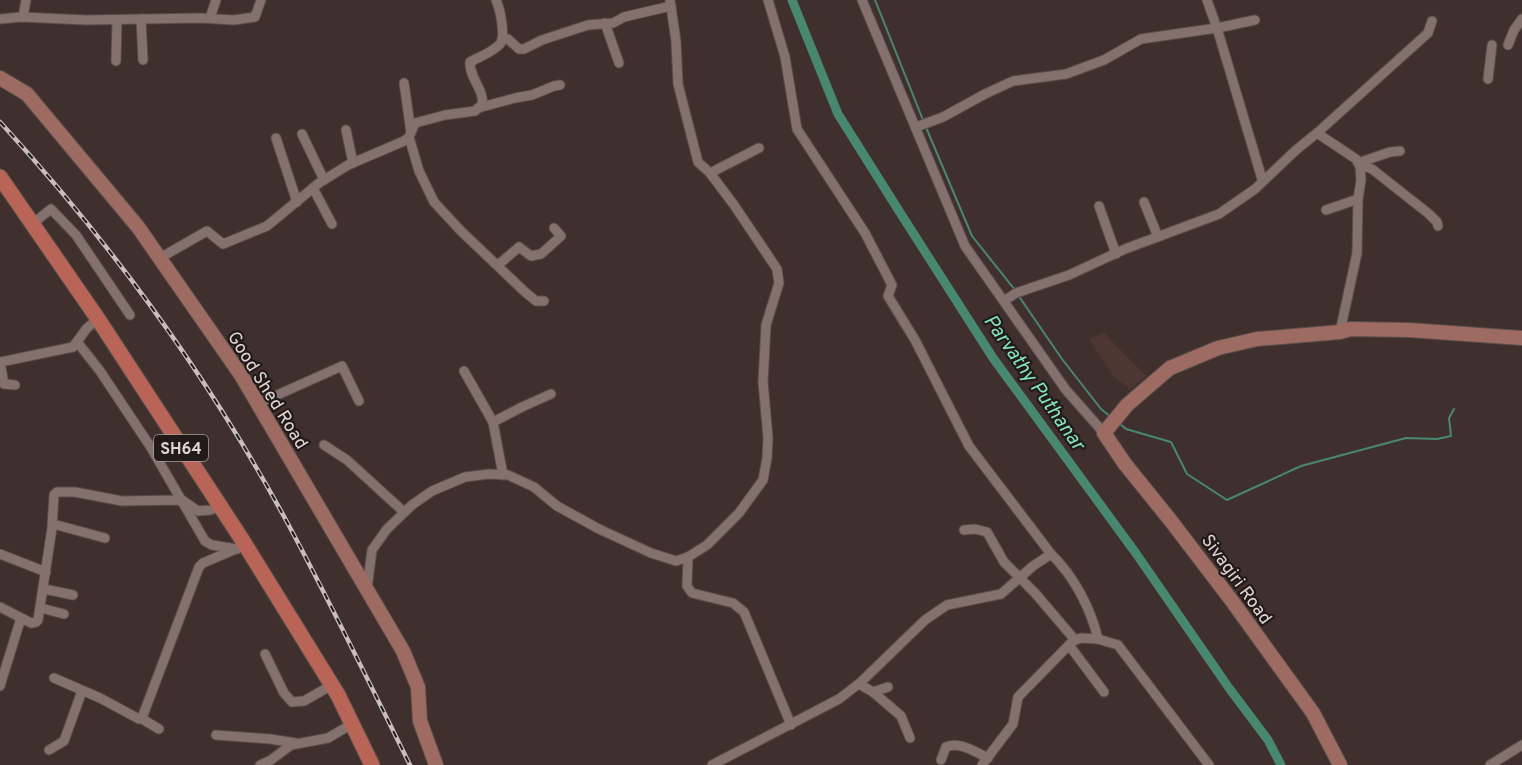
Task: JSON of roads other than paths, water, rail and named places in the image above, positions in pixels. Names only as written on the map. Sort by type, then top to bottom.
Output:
[{"type":"main road","name":"Good Shed Road","points":[[0,78],[27,94],[138,227],[241,375],[403,651],[418,687],[420,721],[436,765]]},
{"type":"main road","name":"SH64","points":[[0,177],[98,319],[220,507],[241,547],[332,685],[372,765]]},
{"type":"main road","points":[[1104,433],[1127,405],[1170,368],[1218,348],[1257,339],[1340,332],[1350,329],[1408,330],[1522,339]]},
{"type":"main road","name":"Sivagiri Road","points":[[1104,433],[1125,464],[1172,521],[1227,595],[1312,713],[1340,765]]},
{"type":"street","points":[[23,17],[26,0]]},
{"type":"street","points":[[210,18],[216,0]]},
{"type":"street","points":[[0,18],[234,20],[255,17],[261,0]]},
{"type":"street","points":[[160,258],[207,231],[223,244],[267,226],[324,180],[353,163],[384,151],[410,134],[415,123],[445,114],[474,111],[482,105],[483,99],[470,69],[470,62],[499,46],[502,39],[497,0]]},
{"type":"street","points":[[768,0],[785,57],[796,129],[865,233],[892,285],[888,296],[915,340],[969,446],[1059,562],[1079,592],[1095,626],[1098,639]]},
{"type":"street","points":[[862,0],[965,246],[1066,390],[1104,433]]},
{"type":"street","points":[[1207,0],[1262,178]]},
{"type":"street","points":[[366,591],[372,550],[387,529],[404,512],[432,491],[465,477],[489,474],[508,475],[534,487],[557,506],[599,529],[651,553],[676,561],[688,557],[707,545],[739,513],[763,480],[768,438],[763,382],[766,326],[779,284],[777,269],[747,222],[710,173],[698,162],[678,84],[676,41],[670,3],[624,17],[614,23],[588,25],[542,40],[524,49],[519,49],[508,39],[502,39]]},
{"type":"street","points":[[141,19],[143,60]]},
{"type":"street","points":[[1508,45],[1514,30],[1522,19]]},
{"type":"street","points":[[116,62],[117,20]]},
{"type":"street","points":[[916,128],[944,117],[1013,81],[1066,74],[1104,60],[1142,39],[1255,20]]},
{"type":"street","points":[[1004,301],[1017,293],[1069,275],[1158,237],[1205,221],[1237,202],[1428,33],[1432,21]]},
{"type":"street","points":[[605,23],[619,63]]},
{"type":"street","points":[[1488,79],[1492,45]]},
{"type":"street","points":[[405,83],[410,134],[419,171],[434,202],[461,231],[532,298],[544,301]]},
{"type":"street","points":[[478,108],[560,86]]},
{"type":"street","points":[[346,130],[353,163]]},
{"type":"street","points":[[1317,133],[1359,163],[1372,169],[1437,222],[1438,226]]},
{"type":"street","points":[[302,134],[324,180]]},
{"type":"street","points":[[276,138],[297,202]]},
{"type":"street","points":[[710,173],[759,148]]},
{"type":"street","points":[[1359,163],[1390,152],[1400,151]]},
{"type":"street","points":[[1340,332],[1357,253],[1358,199],[1361,180],[1359,163]]},
{"type":"street","points":[[312,188],[332,224]]},
{"type":"street","points":[[1326,210],[1358,199]]},
{"type":"street","points":[[1144,202],[1158,237]]},
{"type":"street","points":[[1099,206],[1116,254]]},
{"type":"street","points":[[32,224],[51,208],[76,236],[130,315]]},
{"type":"street","points":[[498,265],[519,247],[531,256],[541,254],[561,236],[554,228]]},
{"type":"street","points":[[15,385],[3,384],[0,362],[71,348],[78,343],[87,328],[98,319]]},
{"type":"street","points":[[78,343],[103,375],[150,446],[207,543],[241,547]]},
{"type":"street","points":[[257,404],[342,366],[359,401]]},
{"type":"street","points":[[464,371],[493,422],[503,475]]},
{"type":"street","points":[[493,422],[551,394]]},
{"type":"street","points":[[324,445],[347,460],[404,512]]},
{"type":"street","points":[[0,608],[33,623],[36,622],[41,608],[54,495],[57,492],[75,492],[122,501],[182,500],[198,511],[220,507]]},
{"type":"street","points":[[52,524],[105,538]]},
{"type":"street","points":[[964,530],[975,529],[987,532],[994,541],[999,555],[1035,593],[1104,692]]},
{"type":"street","points":[[142,719],[199,567],[203,563],[241,547]]},
{"type":"street","points":[[0,554],[46,572]]},
{"type":"street","points":[[712,765],[839,699],[859,684],[925,620],[947,605],[1001,594],[1033,566],[1051,554]]},
{"type":"street","points":[[688,557],[687,586],[692,593],[733,603],[744,612],[791,725]]},
{"type":"street","points":[[44,589],[73,595]]},
{"type":"street","points":[[41,608],[64,614]]},
{"type":"street","points":[[0,686],[21,618]]},
{"type":"street","points":[[940,760],[946,747],[958,745],[985,761],[1015,721],[1015,705],[1018,697],[1072,643],[1098,639],[1118,645],[1209,765]]},
{"type":"street","points":[[265,654],[284,693],[293,703],[304,701],[332,685]]},
{"type":"street","points":[[54,678],[100,698],[159,729]]},
{"type":"street","points":[[859,684],[873,692],[901,716],[910,738]]},
{"type":"street","points":[[873,692],[888,687]]},
{"type":"street","points":[[49,750],[63,741],[82,691]]},
{"type":"street","points":[[260,765],[296,743],[327,738],[352,724]]},
{"type":"street","points":[[216,735],[296,743]]},
{"type":"street","points":[[1490,765],[1522,745]]},
{"type":"street","points":[[729,755],[734,765]]},
{"type":"waterway","name":"Parvathy Puthanar","points":[[792,0],[838,114],[899,211],[993,358],[1135,552],[1229,688],[1268,740],[1281,765]]},
{"type":"waterway","points":[[875,0],[923,120]]},
{"type":"waterway","points":[[925,125],[972,236],[1015,290]]},
{"type":"waterway","points":[[1018,295],[1062,359],[1101,409],[1111,417]]},
{"type":"waterway","points":[[1120,424],[1126,429],[1171,442],[1187,474],[1227,500],[1301,466],[1406,438],[1437,439],[1451,436],[1449,418],[1454,409]]},
{"type":"railway","points":[[0,122],[81,215],[119,264],[156,313],[225,416],[257,468],[303,552],[410,765]]}]
